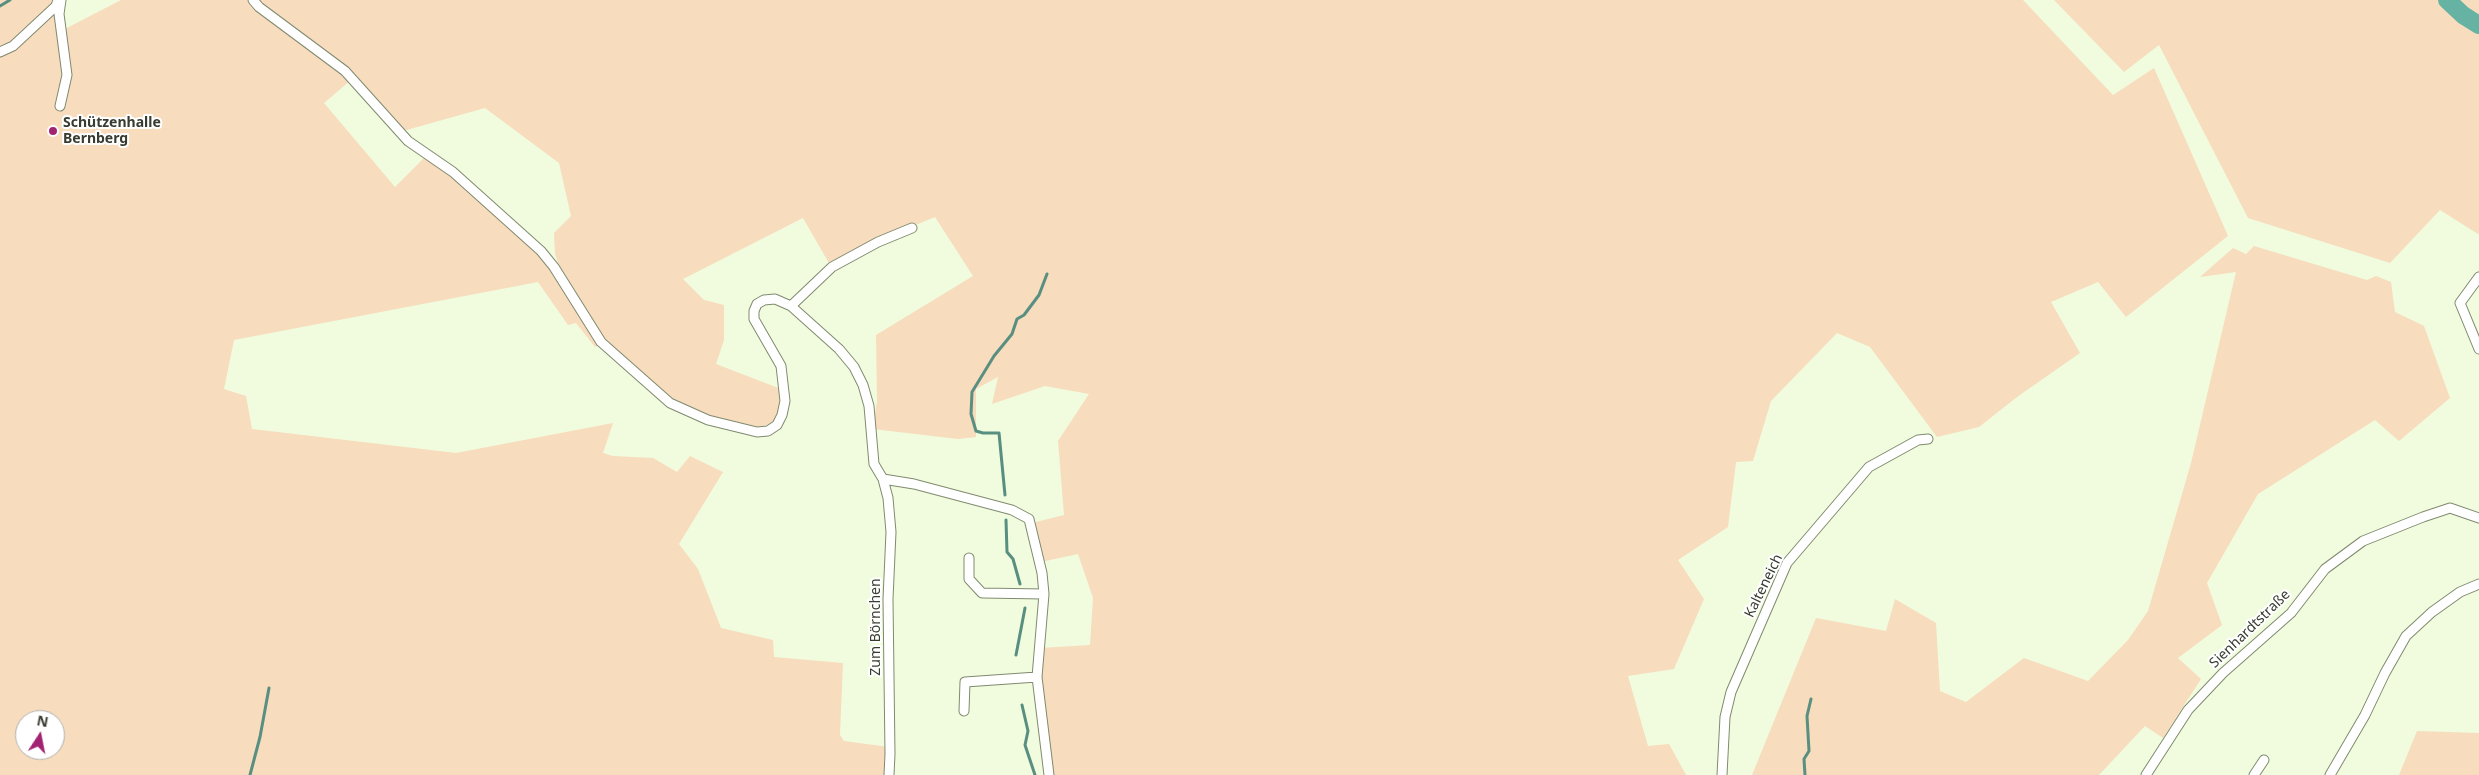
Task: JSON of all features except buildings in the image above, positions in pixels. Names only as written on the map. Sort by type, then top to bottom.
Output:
[{"type":"street","points":[[0,52],[13,46],[56,6],[58,0]]},
{"type":"street","points":[[60,106],[67,75],[59,14],[61,0]]},
{"type":"street","points":[[253,0],[259,7],[345,71],[408,141],[452,172],[540,251],[554,266],[601,342],[670,403],[708,420],[757,432],[768,431],[777,426],[784,401],[784,384],[781,366],[754,319],[754,311],[757,304],[764,300],[775,299],[791,306],[832,267],[878,242],[912,228]]},
{"type":"street","points":[[2479,277],[2460,303],[2479,349]]},
{"type":"street","name":"Zum Börnchen","points":[[791,306],[839,349],[854,367],[864,385],[874,464],[883,479],[888,498],[891,532],[888,600],[889,775]]},
{"type":"street","name":"Kalteneich","points":[[1722,775],[1725,717],[1731,692],[1788,563],[1869,467],[1918,440],[1928,439]]},
{"type":"street","points":[[883,479],[1012,510],[1029,519],[1042,574],[1044,594],[1037,677],[1049,775]]},
{"type":"street","name":"Sienhardtstraße","points":[[2146,775],[2188,710],[2223,672],[2291,613],[2325,568],[2363,541],[2450,508],[2479,518]]},
{"type":"street","points":[[969,558],[968,579],[982,593],[1044,594]]},
{"type":"street","points":[[2330,775],[2365,715],[2384,673],[2406,636],[2432,612],[2460,592],[2479,584]]},
{"type":"street","points":[[964,711],[966,682],[1037,677]]},
{"type":"street","points":[[2254,775],[2264,760]]},
{"type":"shaded area","points":[[0,0],[55,0],[54,4],[12,44],[0,50]]},
{"type":"shaded area","points":[[121,0],[251,0],[351,80],[324,103],[395,187],[426,156],[452,173],[538,252],[599,345],[595,347],[576,323],[568,325],[538,282],[234,340],[224,389],[246,396],[252,429],[456,453],[613,423],[603,453],[613,456],[653,458],[677,472],[690,456],[723,472],[679,544],[698,569],[721,628],[773,640],[774,657],[843,663],[840,735],[844,741],[889,747],[887,775],[0,775],[0,56],[57,8],[63,30]]},
{"type":"shaded area","points":[[255,0],[2023,0],[2113,95],[2154,68],[2228,236],[2126,317],[2098,282],[2051,302],[2080,353],[2017,397],[1979,427],[1937,437],[1870,347],[1837,333],[1771,401],[1753,461],[1736,462],[1728,527],[1678,560],[1704,599],[1674,669],[1628,676],[1648,746],[1669,744],[1686,775],[1050,775],[1038,676],[1040,648],[1090,645],[1093,598],[1078,554],[1041,562],[1032,523],[1064,515],[1058,441],[1089,394],[1045,386],[992,404],[998,377],[976,389],[976,437],[958,439],[873,429],[877,401],[876,335],[973,276],[935,217],[877,241],[830,265],[803,218],[683,279],[704,300],[724,305],[724,340],[716,364],[781,389],[779,414],[773,423],[760,427],[702,415],[673,401],[605,340],[561,271],[555,254],[554,233],[571,216],[559,163],[485,108],[403,131],[370,94]]},
{"type":"shaded area","points":[[2054,0],[2479,0],[2479,233],[2440,210],[2390,263],[2248,218],[2159,45],[2124,72]]},
{"type":"shaded area","points":[[2254,246],[2367,280],[2376,276],[2391,282],[2395,312],[2424,326],[2450,398],[2399,441],[2375,420],[2258,494],[2207,583],[2222,625],[2178,658],[2201,679],[2163,738],[2145,726],[2099,775],[1752,775],[1816,618],[1886,631],[1895,599],[1936,623],[1940,691],[1966,702],[2024,658],[2088,681],[2128,640],[2148,611],[2191,463],[2236,272],[2200,277],[2233,248],[2246,254]]},
{"type":"shaded area","points":[[2417,731],[2479,733],[2479,775],[2399,775]]},
{"type":"waterway","points":[[0,6],[10,0]]},
{"type":"waterway","points":[[2447,0],[2463,15],[2479,25]]},
{"type":"waterway","points":[[1005,495],[999,433],[976,431],[971,414],[972,392],[994,356],[1012,334],[1017,319],[1024,315],[1039,295],[1047,274]]},
{"type":"waterway","points":[[1006,520],[1007,552],[1013,559],[1020,584]]},
{"type":"waterway","points":[[1016,655],[1025,608]]},
{"type":"waterway","points":[[250,775],[260,737],[269,688]]},
{"type":"waterway","points":[[1805,775],[1804,759],[1809,751],[1807,716],[1811,699]]},
{"type":"waterway","points":[[1022,705],[1028,731],[1025,745],[1035,775]]},
{"type":"place","name":"Schützenhalle Bernberg","points":[[53,131]]}]
